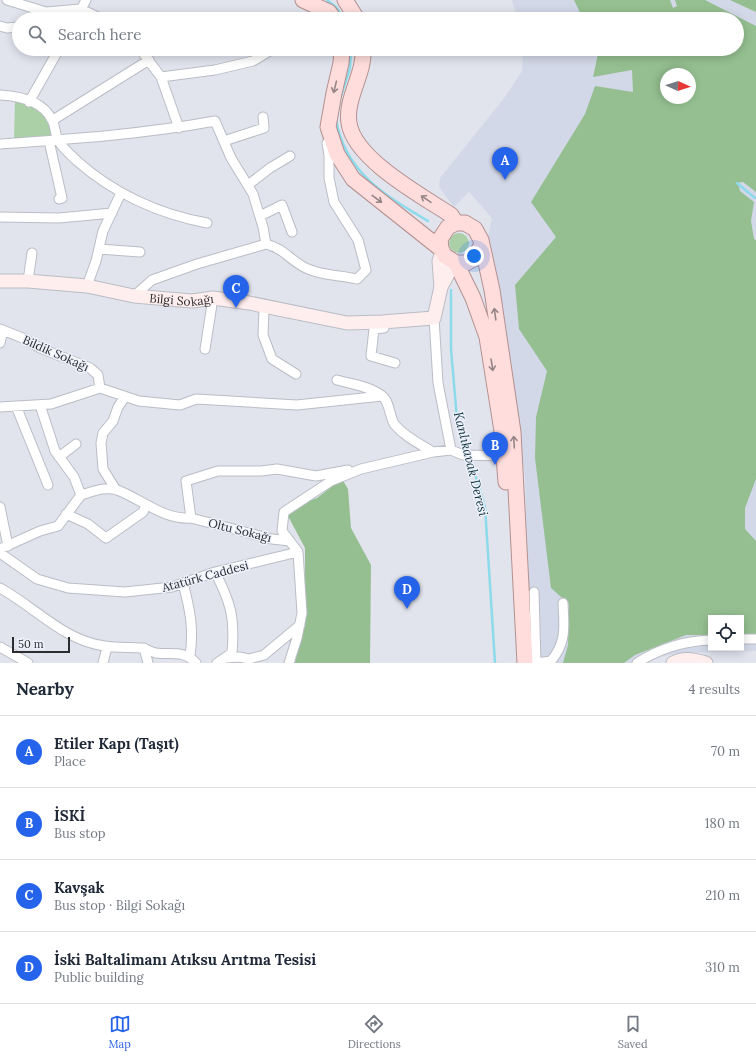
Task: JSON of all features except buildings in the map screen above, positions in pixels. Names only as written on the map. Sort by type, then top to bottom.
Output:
[{"type":"main road","points":[[303,0],[329,12]]},
{"type":"main road","points":[[346,0],[353,12]]},
{"type":"main road","points":[[342,56],[328,127],[337,154],[353,179],[455,263],[473,298],[488,337],[502,432],[504,456],[515,663]]},
{"type":"main road","points":[[362,56],[360,70],[351,100],[349,124],[358,145],[375,162],[451,215],[456,223]]},
{"type":"main road","points":[[441,250],[440,239],[444,230],[456,223],[465,223],[475,229],[481,240],[481,246],[492,290],[513,432],[525,663]]},
{"type":"main road","points":[[455,263],[470,261],[477,255],[481,246]]},
{"type":"street","points":[[7,0],[46,12],[81,10],[86,12]]},
{"type":"street","points":[[81,10],[86,0]]},
{"type":"street","points":[[0,26],[12,28]]},
{"type":"street","points":[[29,102],[55,56]]},
{"type":"street","points":[[146,56],[162,77],[179,128]]},
{"type":"street","points":[[162,77],[215,70],[253,61],[261,56]]},
{"type":"street","points":[[53,120],[149,60]]},
{"type":"street","points":[[0,95],[15,96],[43,107],[53,120],[53,140],[62,198],[59,200]]},
{"type":"street","points":[[224,141],[264,128],[264,117]]},
{"type":"street","points":[[0,144],[179,128],[215,121],[232,158],[253,194],[260,216],[266,244]]},
{"type":"street","points":[[134,296],[152,280],[197,264],[266,244],[279,247],[303,266],[313,270],[357,278],[366,270],[358,240],[334,202],[329,178],[330,154],[325,134],[328,127]]},
{"type":"street","points":[[53,140],[76,160],[121,193],[146,206],[207,223]]},
{"type":"street","points":[[248,186],[270,168],[290,156]]},
{"type":"street","points":[[87,286],[103,231],[121,193]]},
{"type":"street","points":[[260,216],[282,205],[292,232]]},
{"type":"street","points":[[0,217],[59,218],[112,213]]},
{"type":"street","points":[[99,249],[140,252]]},
{"type":"street","points":[[441,250],[439,261],[441,287],[434,318],[438,383],[451,450]]},
{"type":"street","points":[[28,281],[32,253]]},
{"type":"street","points":[[441,287],[455,263]]},
{"type":"street","name":"Bilgi Sokağı","points":[[0,283],[28,281],[87,286],[134,296],[192,301],[213,298],[250,303],[264,308],[346,322],[434,318]]},
{"type":"street","points":[[205,349],[213,298]]},
{"type":"street","points":[[264,308],[263,335],[272,359],[296,374]]},
{"type":"street","points":[[395,363],[371,356],[374,329],[403,326],[409,320]]},
{"type":"street","points":[[0,343],[2,329]]},
{"type":"street","name":"Bildik Sokağı","points":[[2,329],[25,339],[40,348],[90,368],[98,375],[100,388]]},
{"type":"street","points":[[337,380],[371,390],[382,396],[390,410],[394,424],[414,441],[433,452]]},
{"type":"street","points":[[0,407],[51,404],[100,388],[139,402],[180,405],[196,399],[297,405],[382,396]]},
{"type":"street","points":[[116,490],[103,468],[101,443],[103,433],[113,421],[118,407],[125,397]]},
{"type":"street","points":[[40,405],[55,451],[74,477],[81,495]]},
{"type":"street","points":[[16,406],[48,485]]},
{"type":"street","points":[[59,457],[76,444]]},
{"type":"street","points":[[289,663],[302,613],[298,552],[282,531],[284,512],[331,481],[362,469],[433,452],[451,450],[463,455],[504,456]]},
{"type":"street","points":[[191,518],[186,481],[218,471],[261,471],[277,469],[316,476],[344,470],[362,469]]},
{"type":"street","points":[[0,507],[4,547],[40,531],[58,526],[81,495],[104,489],[116,490]]},
{"type":"street","name":"Oltu Sokağı","points":[[116,490],[179,519],[191,518],[272,539],[290,541]]},
{"type":"street","points":[[66,514],[88,524],[106,538],[143,512],[146,505]]},
{"type":"street","name":"Atatürk Caddesi","points":[[0,553],[37,579],[68,588],[125,592],[150,590],[183,583],[215,572],[298,552]]},
{"type":"street","points":[[215,572],[231,606],[233,625],[232,652],[226,658],[217,663]]},
{"type":"street","points":[[0,588],[69,634],[88,643],[107,647],[144,648],[156,653],[182,654],[193,660],[192,616],[183,583]]},
{"type":"street","points":[[534,592],[536,663],[551,661],[560,651],[564,630],[563,603]]},
{"type":"street","points":[[226,658],[239,656],[249,659],[264,655],[300,625]]},
{"type":"street","points":[[744,639],[756,639]]},
{"type":"street","points":[[637,663],[654,652],[688,641],[708,640]]},
{"type":"street","points":[[0,647],[28,663]]},
{"type":"street","points":[[103,663],[107,647]]},
{"type":"street","points":[[144,648],[148,663]]},
{"type":"street","points":[[672,663],[680,659],[692,659],[706,663]]},
{"type":"shaded area","points":[[512,0],[756,0],[756,651],[677,653],[656,658],[649,663],[530,663],[525,478],[509,361],[487,240],[492,218],[469,192],[454,207],[439,187],[440,178],[505,97],[522,71],[523,56],[744,56],[744,12],[515,12]]},
{"type":"green space","points":[[574,0],[670,0],[673,8],[677,6],[675,0],[705,0],[729,12],[580,12]]},
{"type":"green space","points":[[730,0],[756,0],[756,12]]},
{"type":"green space","points":[[744,20],[756,26],[756,192],[743,182],[738,183],[740,191],[754,202],[751,221],[754,239],[756,240],[756,479],[745,508],[745,529],[756,541],[756,635],[744,635],[744,615],[708,615],[708,635],[686,635],[635,655],[624,663],[563,663],[568,645],[569,604],[551,588],[535,458],[536,417],[547,371],[519,329],[515,285],[556,237],[531,202],[585,114],[595,86],[633,92],[632,70],[593,77],[598,56],[744,56]]},
{"type":"green space","points":[[15,100],[30,105],[41,112],[49,121],[54,136],[14,140]]},
{"type":"green space","points":[[459,233],[466,236],[469,243],[466,250],[459,253],[452,250],[449,243],[452,236]]},
{"type":"green space","points":[[342,479],[348,489],[351,528],[371,565],[370,663],[295,663],[305,613],[305,548],[288,516],[303,503],[317,498]]},
{"type":"waterway","name":"Kanlıkavak Deresi","points":[[327,0],[336,7],[339,12]]},
{"type":"waterway","name":"Kanlıkavak Deresi","points":[[340,99],[350,68],[351,56]]},
{"type":"waterway","name":"Kanlıkavak Deresi","points":[[336,119],[341,138],[348,154],[358,168],[383,192],[428,221]]},
{"type":"waterway","points":[[737,183],[755,198]]},
{"type":"waterway","name":"Kanlıkavak Deresi","points":[[451,290],[451,349],[457,419],[468,453]]},
{"type":"waterway","name":"Kanlıkavak Deresi","points":[[470,458],[485,507],[495,663]]},
{"type":"place","name":"Etiler Kapı (Taşıt)","points":[[505,180]]},
{"type":"place","name":"Kavşak","points":[[236,308]]},
{"type":"place","name":"İSKİ","points":[[495,465]]},
{"type":"place","name":"İski Baltalimanı Atıksu Arıtma Tesisi","points":[[407,609]]}]
